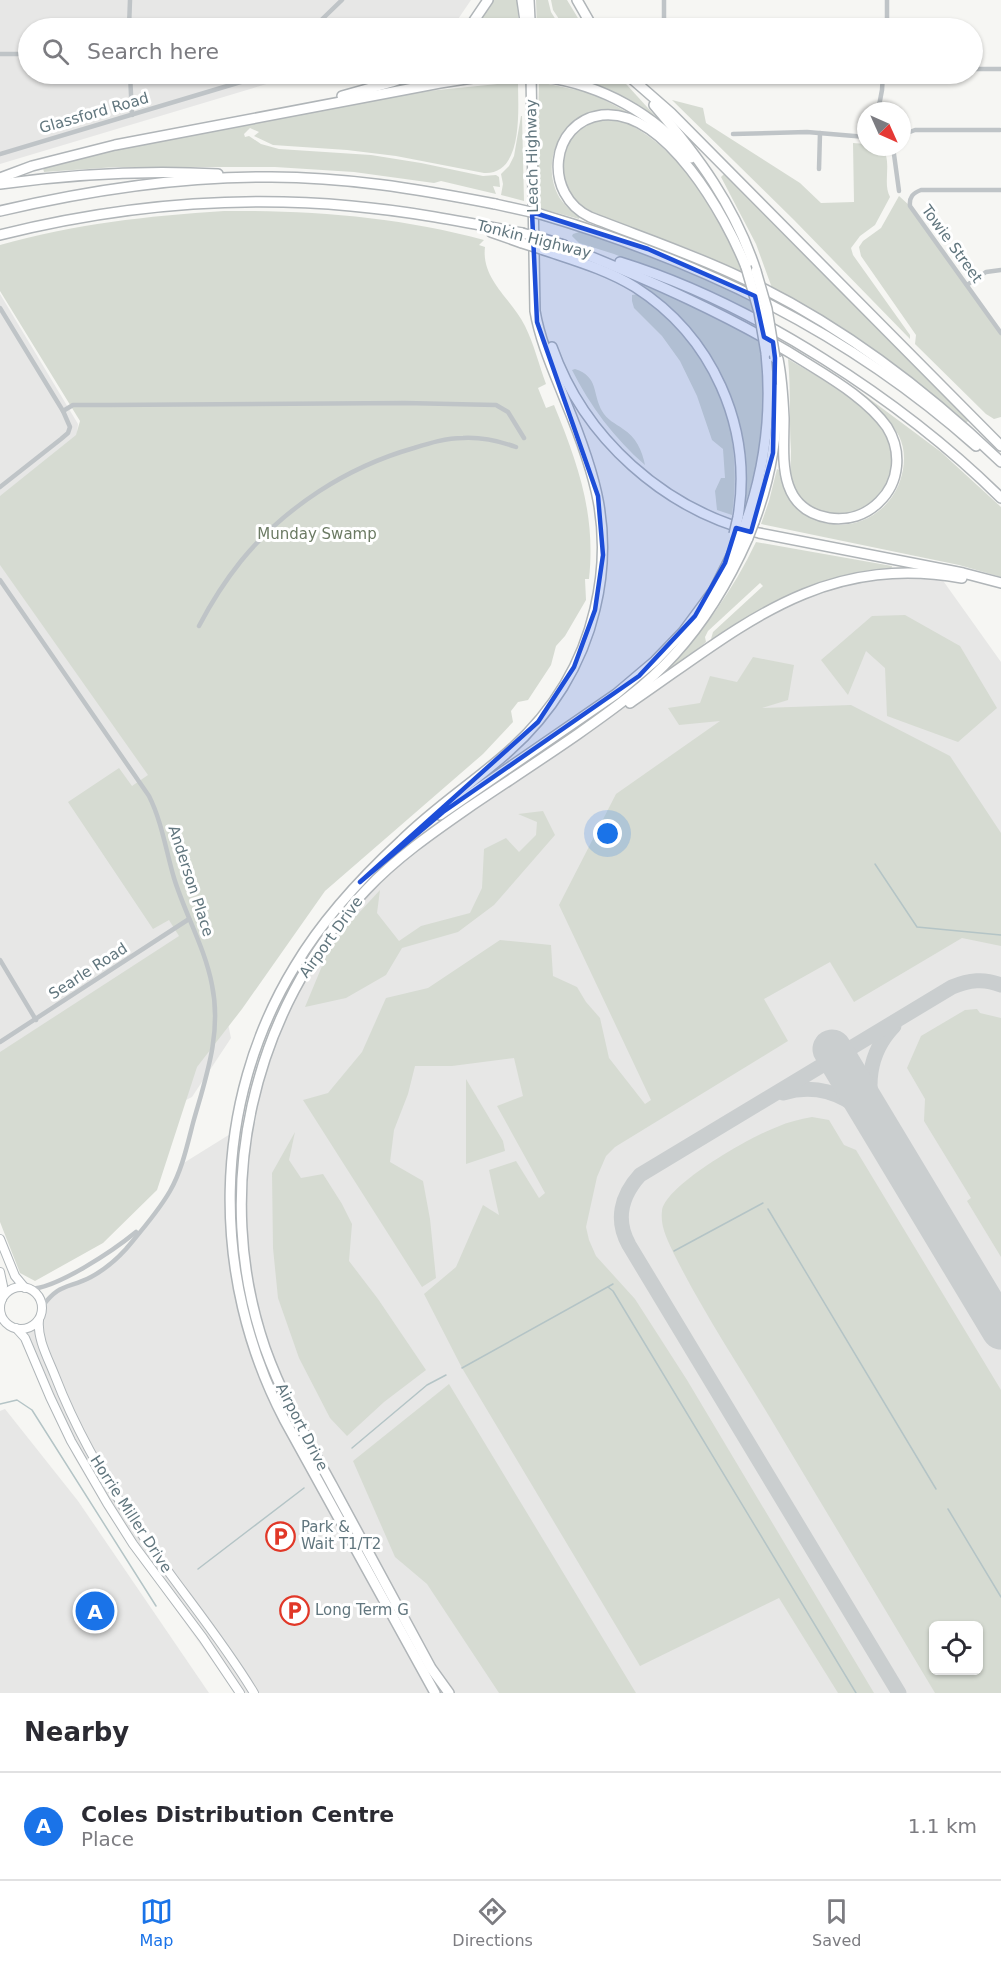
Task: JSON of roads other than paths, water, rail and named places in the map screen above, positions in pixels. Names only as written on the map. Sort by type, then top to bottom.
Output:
[{"type":"highway","points":[[476,18],[488,0]]},
{"type":"highway","points":[[522,0],[526,18]]},
{"type":"highway","points":[[528,18],[529,0]]},
{"type":"highway","points":[[577,0],[587,18]]},
{"type":"highway","points":[[290,110],[385,84]]},
{"type":"highway","points":[[0,178],[32,166],[97,149],[290,110],[439,84]]},
{"type":"highway","name":"Leach Highway","points":[[531,84],[534,275]]},
{"type":"highway","points":[[574,84],[595,89],[646,116],[690,155],[724,200]]},
{"type":"highway","points":[[636,84],[692,149],[724,200]]},
{"type":"highway","points":[[638,84],[671,113],[1001,446]]},
{"type":"highway","points":[[360,882],[395,849],[435,818],[639,676],[669,648],[714,590],[741,536],[758,486],[766,438],[768,398],[766,353],[759,312],[746,267],[722,214],[701,183],[680,158],[645,126],[619,116],[602,115],[588,120],[570,134],[559,154],[560,186],[580,211],[597,220],[687,253],[744,279],[799,308],[901,376],[946,412],[1001,462]]},
{"type":"highway","points":[[0,184],[81,174],[204,173],[262,177]]},
{"type":"highway","name":"Tonkin Highway","points":[[0,211],[104,189],[262,177],[324,179],[387,185],[540,214],[598,231],[678,261],[781,310],[884,373],[952,426],[1001,470]]},
{"type":"highway","name":"Airport Drive","points":[[449,1693],[431,1668],[302,1430],[271,1364],[258,1325],[245,1263],[241,1204],[244,1145],[256,1084],[278,1023],[310,961],[337,923],[366,889],[416,845],[627,699],[673,657],[722,592],[747,519],[765,490],[774,445],[777,396],[776,358],[767,309],[756,271],[739,228],[724,200]]},
{"type":"highway","name":"Tonkin Highway","points":[[0,235],[53,222],[129,209],[229,201],[351,206],[466,222],[522,238],[540,238],[657,275],[711,298],[790,340],[904,415],[948,450],[1001,498]]},
{"type":"highway","points":[[522,238],[541,249],[595,268],[633,286],[669,314],[696,344],[720,382],[734,420],[741,472],[741,500],[747,519]]},
{"type":"highway","points":[[560,244],[670,289],[740,324],[797,356],[836,381],[864,403],[886,427],[896,450],[897,471],[893,482],[872,508],[852,517],[827,517],[808,509],[791,492],[783,463],[783,384],[776,358]]},
{"type":"highway","points":[[534,275],[548,338],[568,386],[602,434],[623,458],[654,484],[698,511],[746,530],[963,573],[1001,585]]},
{"type":"highway","points":[[360,882],[402,839],[501,759],[529,732],[566,682],[579,657],[590,627],[603,555],[602,520],[588,456],[554,372],[537,322],[534,275]]},
{"type":"highway","points":[[569,740],[611,716],[765,612],[822,586],[857,577],[907,573],[939,575],[1001,585]]},
{"type":"highway","name":"Airport Drive","points":[[360,882],[331,915],[295,965],[271,1011],[254,1054],[242,1094],[234,1137],[230,1189],[232,1250],[245,1323],[270,1391],[435,1693]]},
{"type":"main road","points":[[0,1239],[15,1276],[39,1297],[42,1307],[39,1320],[29,1328],[16,1328],[5,1322],[1,1310],[3,1286],[0,1272]]},
{"type":"main road","points":[[1,1304],[13,1290],[28,1289]]},
{"type":"main road","name":"Horrie Miller Drive","points":[[39,1320],[42,1343],[61,1393],[93,1456],[142,1536],[213,1630],[254,1693]]},
{"type":"main road","name":"Horrie Miller Drive","points":[[16,1328],[25,1338],[71,1441],[107,1503],[133,1544],[203,1638],[240,1693]]},
{"type":"street","points":[[129,18],[130,0]]},
{"type":"street","points":[[324,18],[342,0]]},
{"type":"street","points":[[664,0],[664,18]]},
{"type":"street","points":[[887,0],[887,18]]},
{"type":"street","points":[[0,54],[18,54]]},
{"type":"street","points":[[983,69],[1001,69]]},
{"type":"street","points":[[130,84],[132,115]]},
{"type":"street","name":"Glassford Road","points":[[0,154],[234,84]]},
{"type":"street","points":[[880,102],[882,84]]},
{"type":"street","points":[[911,132],[1000,129]]},
{"type":"street","points":[[733,134],[857,136]]},
{"type":"street","points":[[819,169],[820,134]]},
{"type":"street","points":[[894,156],[899,190]]},
{"type":"street","name":"Towie Street","points":[[1001,190],[921,190],[911,197],[910,206],[1001,333]]},
{"type":"street","points":[[967,285],[986,272],[1001,270]]},
{"type":"street","points":[[0,308],[63,411],[70,427],[68,433],[0,488]]},
{"type":"street","points":[[63,411],[73,405],[120,404],[496,405],[508,412],[524,438]]},
{"type":"street","points":[[199,626],[224,585],[256,545],[293,511],[337,481],[385,458],[440,441],[480,438],[516,447]]},
{"type":"street","name":"Anderson Place","points":[[0,580],[149,796],[159,819],[174,879],[212,984],[215,1003],[215,1038],[209,1069],[182,1163],[170,1191],[126,1248],[106,1267],[92,1277],[59,1289],[42,1307]]},
{"type":"street","name":"Searle Road","points":[[0,1042],[189,919]]},
{"type":"street","points":[[0,960],[36,1020]]},
{"type":"street","name":"Anderson Place","points":[[28,1289],[47,1286],[100,1257],[126,1241],[147,1222]]},
{"type":"waterway","points":[[875,864],[917,927],[1001,935]]},
{"type":"waterway","points":[[674,1251],[763,1203]]},
{"type":"waterway","points":[[768,1209],[936,1489]]},
{"type":"waterway","points":[[462,1368],[613,1284]]},
{"type":"waterway","points":[[608,1287],[613,1291],[856,1693]]},
{"type":"waterway","points":[[352,1448],[427,1385],[446,1375]]},
{"type":"waterway","points":[[0,1404],[17,1400],[32,1410],[156,1606]]},
{"type":"waterway","points":[[198,1569],[304,1488]]},
{"type":"waterway","points":[[948,1509],[1001,1597]]},
{"type":"place","name":"Park & Wait T1/T2","points":[[280,1536]]},
{"type":"place","name":"Long Term G","points":[[294,1610]]},
{"type":"place","name":"Coles Distribution Centre","points":[[95,1611]]},
{"type":"park label","name":"Munday Swamp","points":[[317,534]]}]
